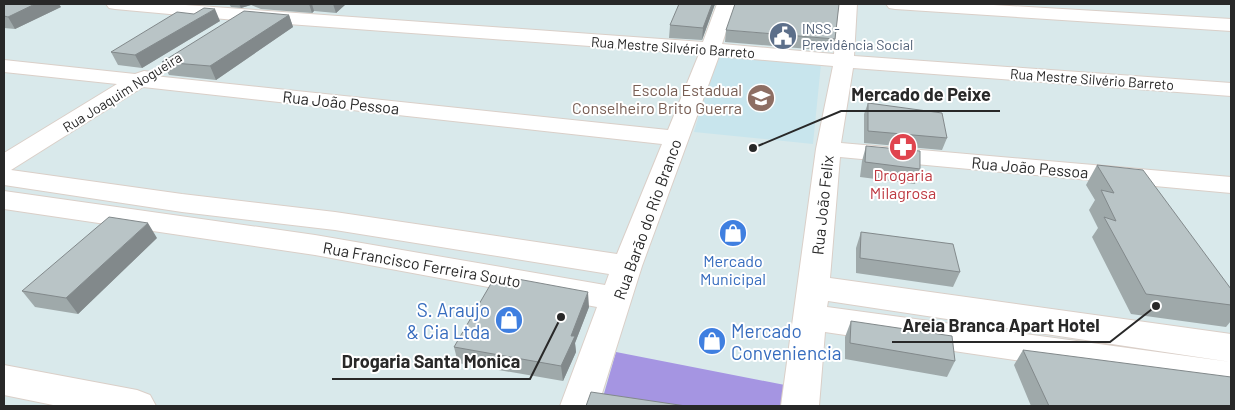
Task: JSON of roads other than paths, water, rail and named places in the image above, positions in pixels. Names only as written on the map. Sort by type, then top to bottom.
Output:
[{"type":"street","name":"Rua Mestre Silvério Barreto","points":[[115,4],[246,16],[1231,89]]},
{"type":"street","points":[[213,36],[265,4]]},
{"type":"street","name":"Rua Barão do Rio Branco","points":[[579,406],[627,266],[678,138],[726,4]]},
{"type":"street","name":"Rua João Felix","points":[[800,406],[828,149],[844,61],[848,4]]},
{"type":"street","points":[[895,4],[1231,25]]},
{"type":"street","name":"Rua Joaquim Nogueira","points":[[4,164],[172,61]]},
{"type":"street","name":"Rua João Pessoa","points":[[4,66],[678,138]]},
{"type":"street","name":"Rua João Pessoa","points":[[828,149],[1231,185]]},
{"type":"street","name":"Rua Francisco Ferreira Souto","points":[[4,177],[314,245],[617,299]]},
{"type":"street","name":"Rua Francisco Ferreira Souto","points":[[4,200],[134,207],[335,222],[627,266]]},
{"type":"street","name":"Rua Francisco Ferreira Souto","points":[[314,245],[335,222]]},
{"type":"street","points":[[812,302],[1082,341],[1191,371],[1231,377]]},
{"type":"street","points":[[1082,341],[1174,340],[1231,348]]},
{"type":"street","points":[[1174,340],[1191,371]]},
{"type":"street","points":[[4,380],[137,406]]},
{"type":"place","name":"INSS - Previdência Social","points":[[783,36]]},
{"type":"place","name":"Escola Estadual Conselheiro Brito Guerra","points":[[761,98]]},
{"type":"place","name":"Drogaria Milagrosa","points":[[903,147]]},
{"type":"place","name":"Mercado de Peixe","points":[[753,148]]},
{"type":"place","name":"Mercado Municipal","points":[[733,233]]},
{"type":"place","name":"Areia Branca Apart Hotel","points":[[1156,306]]},
{"type":"place","name":"Drogaria Santa Monica","points":[[561,317]]},
{"type":"place","name":"S. Araujo & Cia Ltda","points":[[509,320]]},
{"type":"place","name":"Mercado Conveniencia","points":[[712,341]]}]
